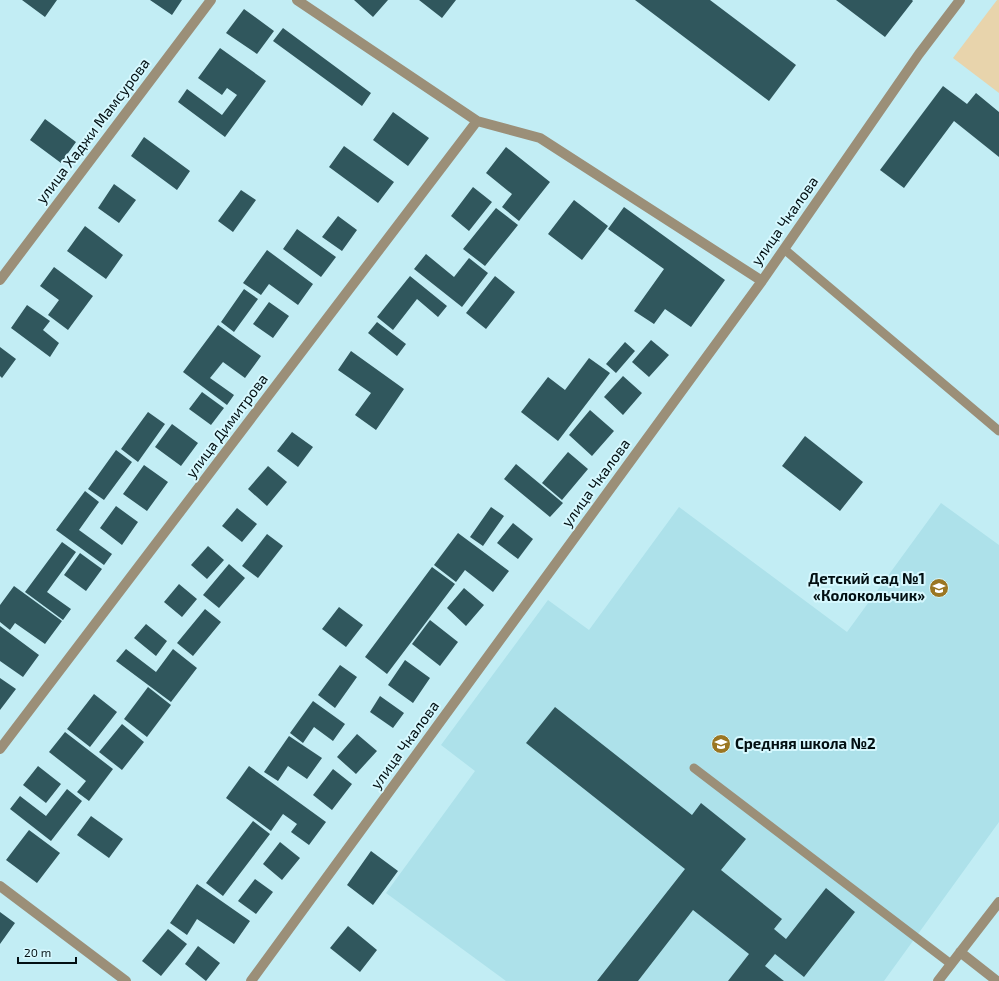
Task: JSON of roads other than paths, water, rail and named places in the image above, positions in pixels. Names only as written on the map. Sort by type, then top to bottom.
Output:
[{"type":"street","name":"улица Хаджи Мамсурова","points":[[0,280],[211,0]]},
{"type":"street","points":[[297,0],[477,121],[540,138],[762,281]]},
{"type":"street","name":"улица Чкалова","points":[[252,981],[762,281],[919,54],[960,0]]},
{"type":"street","name":"улица Димитрова","points":[[0,749],[477,121]]},
{"type":"street","points":[[0,886],[126,981]]},
{"type":"street","points":[[938,981],[999,902]]},
{"type":"street","points":[[960,952],[997,981]]},
{"type":"lane","points":[[784,249],[999,431]]},
{"type":"lane","points":[[694,768],[951,964]]},
{"type":"place","name":"Детский сад №1 «Колокольчик»","points":[[939,588]]},
{"type":"place","name":"Средняя школа №2","points":[[721,744]]}]
